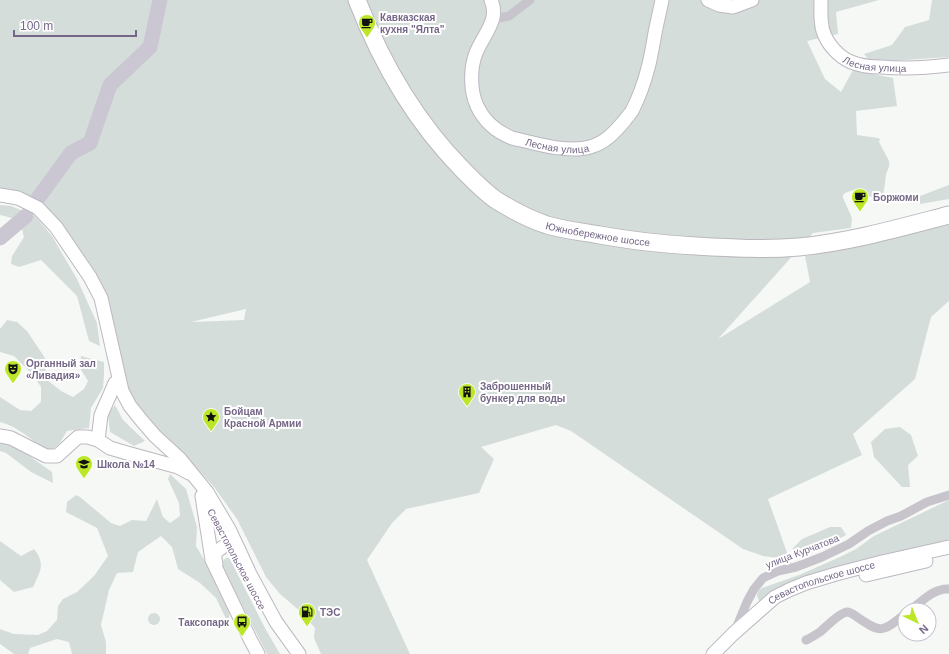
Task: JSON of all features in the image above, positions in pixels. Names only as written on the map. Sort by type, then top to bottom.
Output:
[{"type":"highway","name":"Южнобережное шоссе","points":[[357,0],[368,27],[395,82],[430,132],[450,157],[488,194],[524,215],[546,224],[568,230],[633,241],[660,244],[763,249],[800,247],[949,215]]},
{"type":"highway","name":"Южнобережное шоссе","points":[[367,0],[387,48],[400,72],[439,129],[490,185],[521,207],[578,226],[660,236],[762,242],[859,234],[949,208]]},
{"type":"main road","points":[[491,0],[494,8],[493,19]]},
{"type":"main road","name":"Лесная улица","points":[[493,19],[476,54],[473,64],[473,94],[477,106],[482,114],[491,126],[512,138],[550,147],[572,149],[589,148],[602,142],[617,130],[632,112],[648,69],[662,0]]},
{"type":"main road","points":[[708,0],[719,5],[733,7],[752,0]]},
{"type":"main road","name":"Лесная улица","points":[[822,0],[821,18],[823,31],[830,44],[838,54],[850,62],[864,66],[890,68],[926,68],[949,65]]},
{"type":"main road","points":[[0,195],[18,198],[38,208],[56,227],[90,277],[101,298],[117,382],[130,406],[155,436],[180,459],[192,474],[206,498],[215,565],[258,654]]},
{"type":"main road","name":"Севастопольское шоссе","points":[[0,201],[26,209],[55,234],[94,292],[103,322],[117,382],[119,400],[124,410],[130,419],[178,467],[206,498],[235,549],[272,623],[294,654]]},
{"type":"main road","points":[[98,440],[101,414],[117,382]]},
{"type":"main road","points":[[0,436],[11,438],[46,456],[58,456],[78,437],[88,436],[98,440],[110,448],[127,454],[178,467]]},
{"type":"main road","name":"Севастопольское шоссе","points":[[178,467],[192,474]]},
{"type":"main road","name":"Севастопольское шоссе","points":[[722,654],[734,638],[774,597],[800,585],[836,574],[949,547]]},
{"type":"main road","points":[[215,565],[219,555],[225,550],[235,549],[276,622],[299,654]]},
{"type":"main road","name":"Севастопольское шоссе","points":[[713,654],[734,638],[748,630],[779,603],[793,596],[838,582],[949,556]]},
{"type":"street","points":[[493,19],[509,16],[530,0]]},
{"type":"street","name":"улица Курчатова","points":[[734,638],[747,602],[754,589],[763,578],[778,571],[796,567],[822,557],[849,544],[868,531],[887,521],[901,516],[927,502],[949,495]]},
{"type":"street","points":[[922,602],[935,592],[943,589],[949,589]]},
{"type":"street","points":[[806,640],[819,633],[841,614],[846,612],[852,613],[875,628],[883,629],[897,620]]},
{"type":"shaded area","points":[[0,0],[879,0],[836,12],[838,34],[807,41],[825,79],[841,92],[853,70],[893,78],[897,106],[856,111],[857,135],[880,139],[879,142],[889,160],[889,167],[881,197],[874,198],[856,189],[845,193],[843,198],[852,218],[851,228],[813,233],[718,339],[810,282],[805,256],[856,245],[949,220],[949,301],[931,317],[915,379],[853,434],[862,455],[768,499],[791,564],[778,558],[763,556],[743,549],[571,431],[556,425],[481,447],[494,459],[479,493],[406,509],[392,523],[367,560],[410,654],[321,654],[314,638],[315,628],[301,612],[280,594],[266,577],[237,519],[214,487],[186,456],[147,422],[130,397],[89,267],[48,209],[28,196],[0,190]],"holes":[[[246,309],[244,320],[191,322]]]},
{"type":"shaded area","points":[[932,0],[949,0],[949,57],[870,61],[864,54],[892,45],[905,27],[929,20]]},
{"type":"shaded area","points":[[949,185],[949,199],[920,204],[920,196]]},
{"type":"shaded area","points":[[0,205],[11,206],[35,216],[52,236],[77,279],[97,323],[100,346],[89,341],[77,296],[41,260],[19,267],[11,264],[12,256],[24,237],[21,225],[12,218],[0,215]]},
{"type":"shaded area","points":[[7,320],[17,322],[27,331],[45,358],[46,379],[61,391],[73,397],[84,389],[88,381],[80,368],[81,356],[104,362],[103,388],[91,408],[89,428],[67,431],[59,444],[47,453],[19,430],[0,422],[0,397],[20,410],[31,411],[41,402],[41,387],[33,375],[14,356],[0,352],[0,329]]},
{"type":"shaded area","points":[[115,405],[123,420],[145,441],[134,446],[110,432],[108,414]]},
{"type":"shaded area","points":[[900,427],[911,435],[918,456],[908,465],[910,487],[902,487],[874,457],[871,442],[885,429]]},
{"type":"shaded area","points":[[0,441],[18,448],[52,472],[53,483],[31,472],[6,453],[0,451]]},
{"type":"shaded area","points":[[170,474],[186,489],[197,527],[196,546],[224,593],[230,609],[229,619],[227,621],[216,598],[200,583],[178,569],[172,547],[161,536],[138,552],[133,572],[117,573],[109,590],[101,625],[106,642],[106,654],[72,654],[69,642],[57,639],[30,648],[28,654],[14,654],[0,644],[0,629],[14,634],[38,635],[47,631],[57,620],[58,606],[63,599],[77,592],[94,576],[108,556],[97,528],[66,512],[67,502],[76,495],[111,523],[120,526],[132,520],[146,521],[157,499],[163,517],[170,523],[180,516],[179,503],[168,479]]},
{"type":"shaded area","points":[[949,500],[949,542],[760,603],[757,596],[758,591],[762,588],[799,575],[840,557],[856,549],[874,536]]},
{"type":"shaded area","points":[[830,527],[841,527],[846,535],[814,552],[798,554],[792,549],[802,539]]},
{"type":"shaded area","points":[[0,541],[21,556],[34,549],[38,554],[41,568],[33,587],[14,592],[0,580]]},
{"type":"shaded area","points":[[226,558],[229,558],[280,654],[267,654],[223,568],[222,565]]},
{"type":"shaded area","points":[[152,613],[156,613],[160,619],[156,625],[152,625],[148,621],[148,617]]},
{"type":"waterway","points":[[36,201],[71,153],[90,143],[110,85],[150,47],[160,0]]},
{"type":"waterway","points":[[0,238],[26,216]]},
{"type":"place","name":"Кавказская кухня \"Ялта\"","points":[[367,38]]},
{"type":"place","name":"Боржоми","points":[[860,212]]},
{"type":"place","name":"Органный зал «Ливадия»","points":[[13,384]]},
{"type":"place","name":"Заброшенный бункер для воды","points":[[467,407]]},
{"type":"place","name":"Бойцам Красной Армии","points":[[211,432]]},
{"type":"place","name":"Школа №14","points":[[84,479]]},
{"type":"place","name":"ТЭС","points":[[307,627]]},
{"type":"place","name":"Таксопарк","points":[[242,637]]}]
